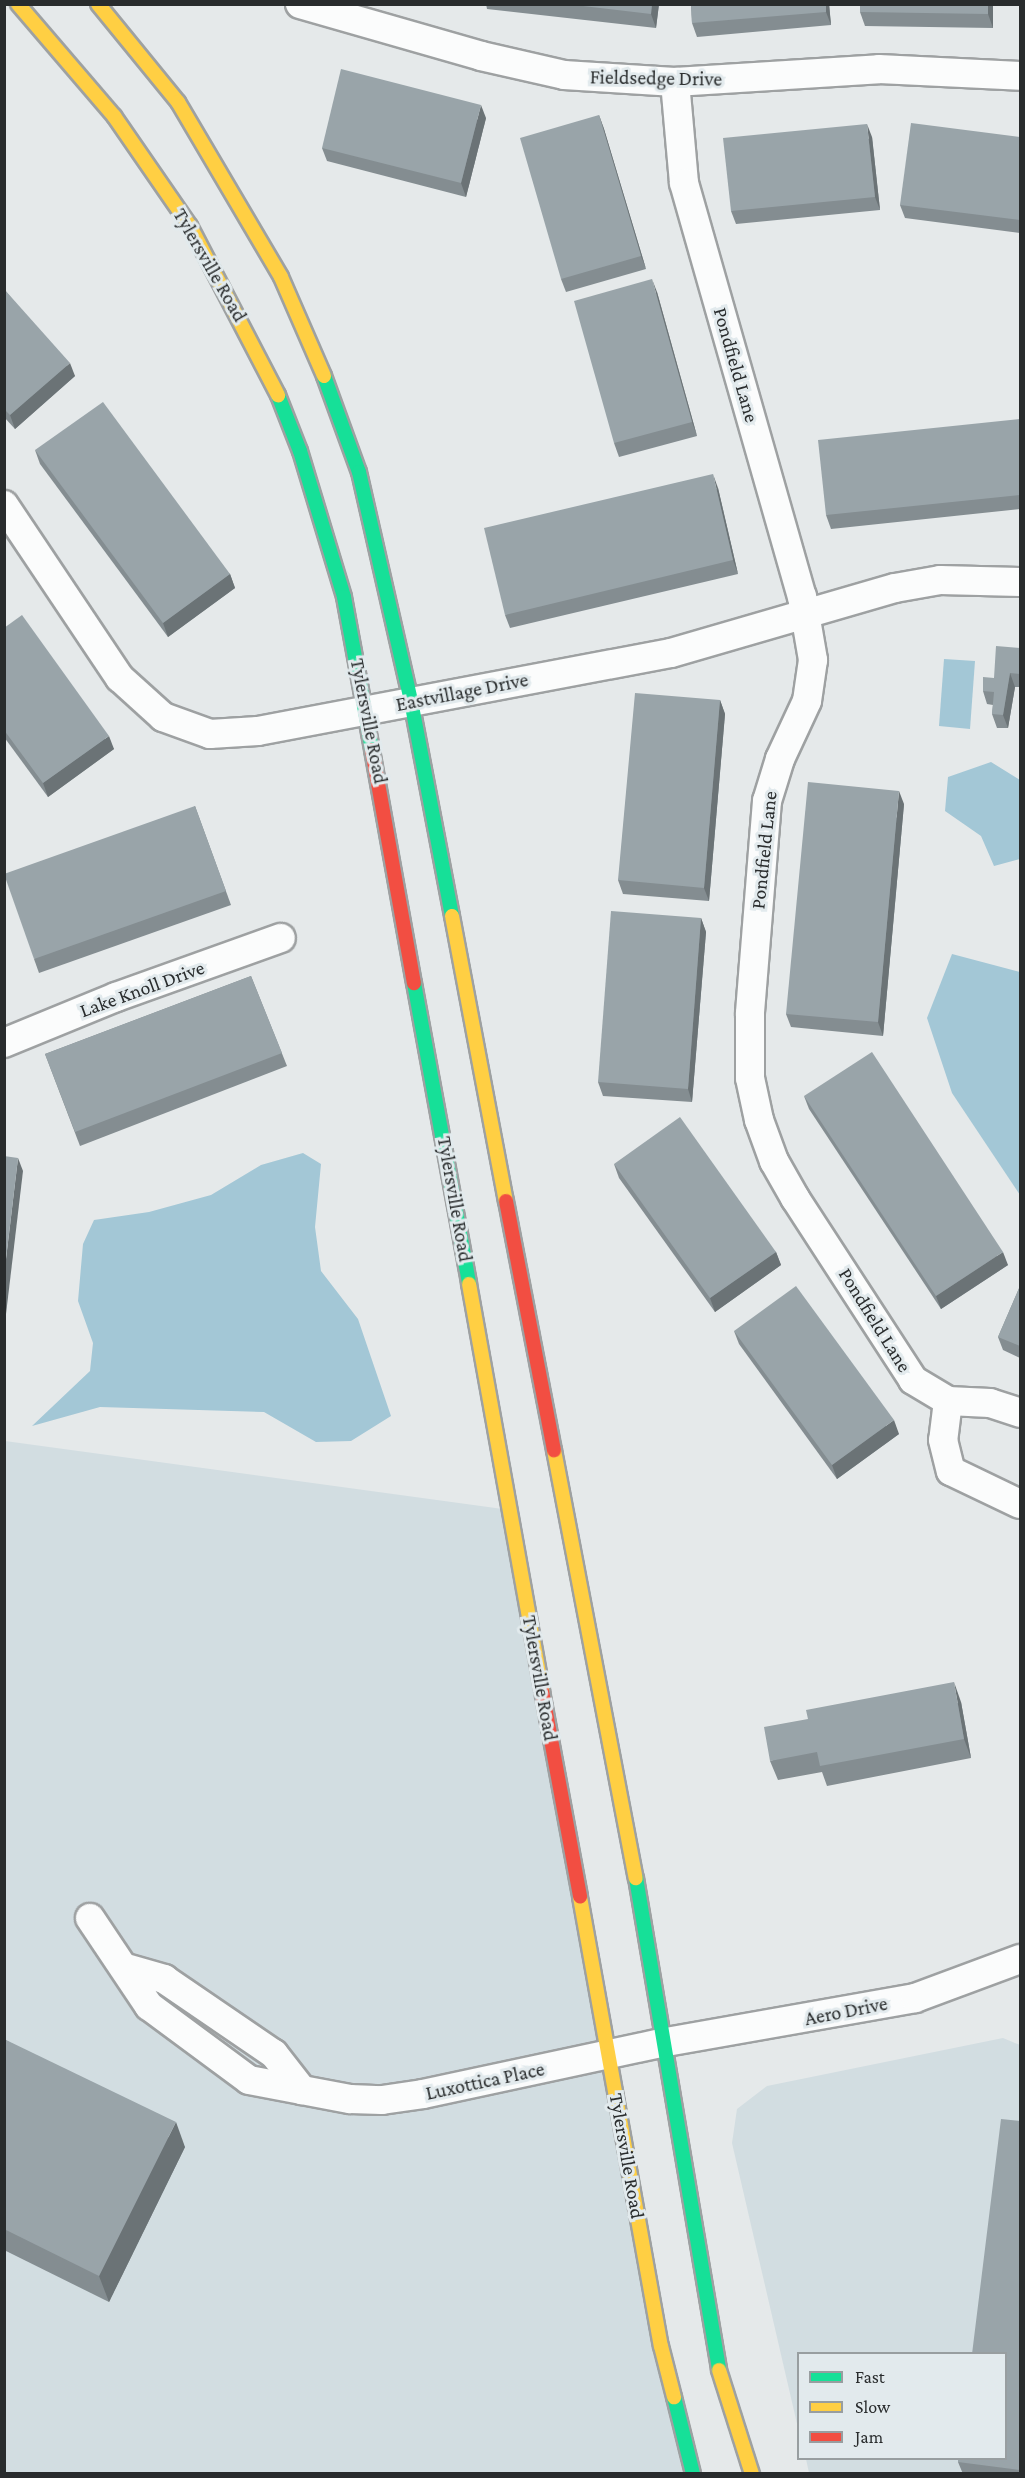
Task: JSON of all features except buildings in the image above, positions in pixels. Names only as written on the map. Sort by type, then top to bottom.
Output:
[{"type":"main road","name":"Tylersville Road","points":[[18,4],[114,116],[190,226],[252,340],[281,400],[319,506],[344,597],[367,710],[661,2346],[693,2474]]},
{"type":"main road","points":[[99,4],[178,102],[281,278],[312,341],[359,472],[411,700],[666,2042],[721,2380],[752,2474]]},
{"type":"street","name":"Fieldsedge Drive","points":[[300,4],[481,56],[564,75],[675,82],[879,69],[1020,76]]},
{"type":"street","name":"Pondfield Lane","points":[[675,82],[684,183],[812,638],[812,681],[767,801],[753,950],[750,1078],[759,1120],[774,1161],[795,1198],[855,1286],[900,1363],[928,1392],[948,1401],[990,1403],[1020,1413]]},
{"type":"street","name":"Eastvillage Drive","points":[[4,505],[120,678],[163,717],[192,730],[223,735],[671,653],[806,613],[940,580],[1020,582]]},
{"type":"street","name":"Lake Knoll Drive","points":[[4,1042],[116,997],[281,938]]},
{"type":"street","points":[[948,1401],[943,1440],[951,1471],[1020,1504]]},
{"type":"street","name":"Luxottica Place","points":[[90,1918],[126,1968],[149,2006],[249,2080],[350,2099],[382,2100],[666,2042]]},
{"type":"street","name":"Aero Drive","points":[[666,2042],[915,1998],[1020,1959]]},
{"type":"shaded area","points":[[5,1441],[510,1510],[693,2473],[5,2474]]},
{"type":"shaded area","points":[[1003,2038],[1020,2045],[1020,2473],[809,2473],[806,2460],[1007,2460],[1007,2352],[797,2352],[797,2424],[732,2143],[737,2109],[767,2086]]},
{"type":"water","points":[[944,659],[975,661],[970,729],[939,726]]},
{"type":"water","points":[[991,762],[1020,780],[1020,859],[994,866],[981,836],[945,811],[948,777]]},
{"type":"water","points":[[952,954],[1020,972],[1020,1195],[952,1093],[927,1018]]},
{"type":"water","points":[[303,1153],[321,1164],[315,1227],[321,1271],[358,1319],[391,1416],[351,1441],[316,1442],[264,1412],[100,1407],[32,1426],[90,1371],[93,1343],[78,1301],[83,1244],[94,1220],[149,1212],[211,1195],[261,1165]]},
{"type":"traffic: fast","points":[[324,376],[359,472],[411,701],[452,916]]},
{"type":"traffic: fast","points":[[278,395],[300,451],[344,597],[372,750]]},
{"type":"traffic: fast","points":[[414,983],[469,1284]]},
{"type":"traffic: fast","points":[[636,1878],[719,2370]]},
{"type":"traffic: fast","points":[[674,2397],[693,2474]]},
{"type":"traffic: slow","points":[[18,4],[114,116],[190,226],[278,395]]},
{"type":"traffic: slow","points":[[98,4],[178,102],[281,277],[324,376]]},
{"type":"traffic: slow","points":[[452,916],[506,1201]]},
{"type":"traffic: slow","points":[[469,1284],[542,1691]]},
{"type":"traffic: slow","points":[[554,1450],[636,1878]]},
{"type":"traffic: slow","points":[[580,1897],[661,2346],[674,2397]]},
{"type":"traffic: slow","points":[[719,2370],[752,2474]]},
{"type":"traffic: jam","points":[[372,750],[414,983]]},
{"type":"traffic: jam","points":[[506,1201],[554,1450]]},
{"type":"traffic: jam","points":[[542,1691],[580,1897]]}]
